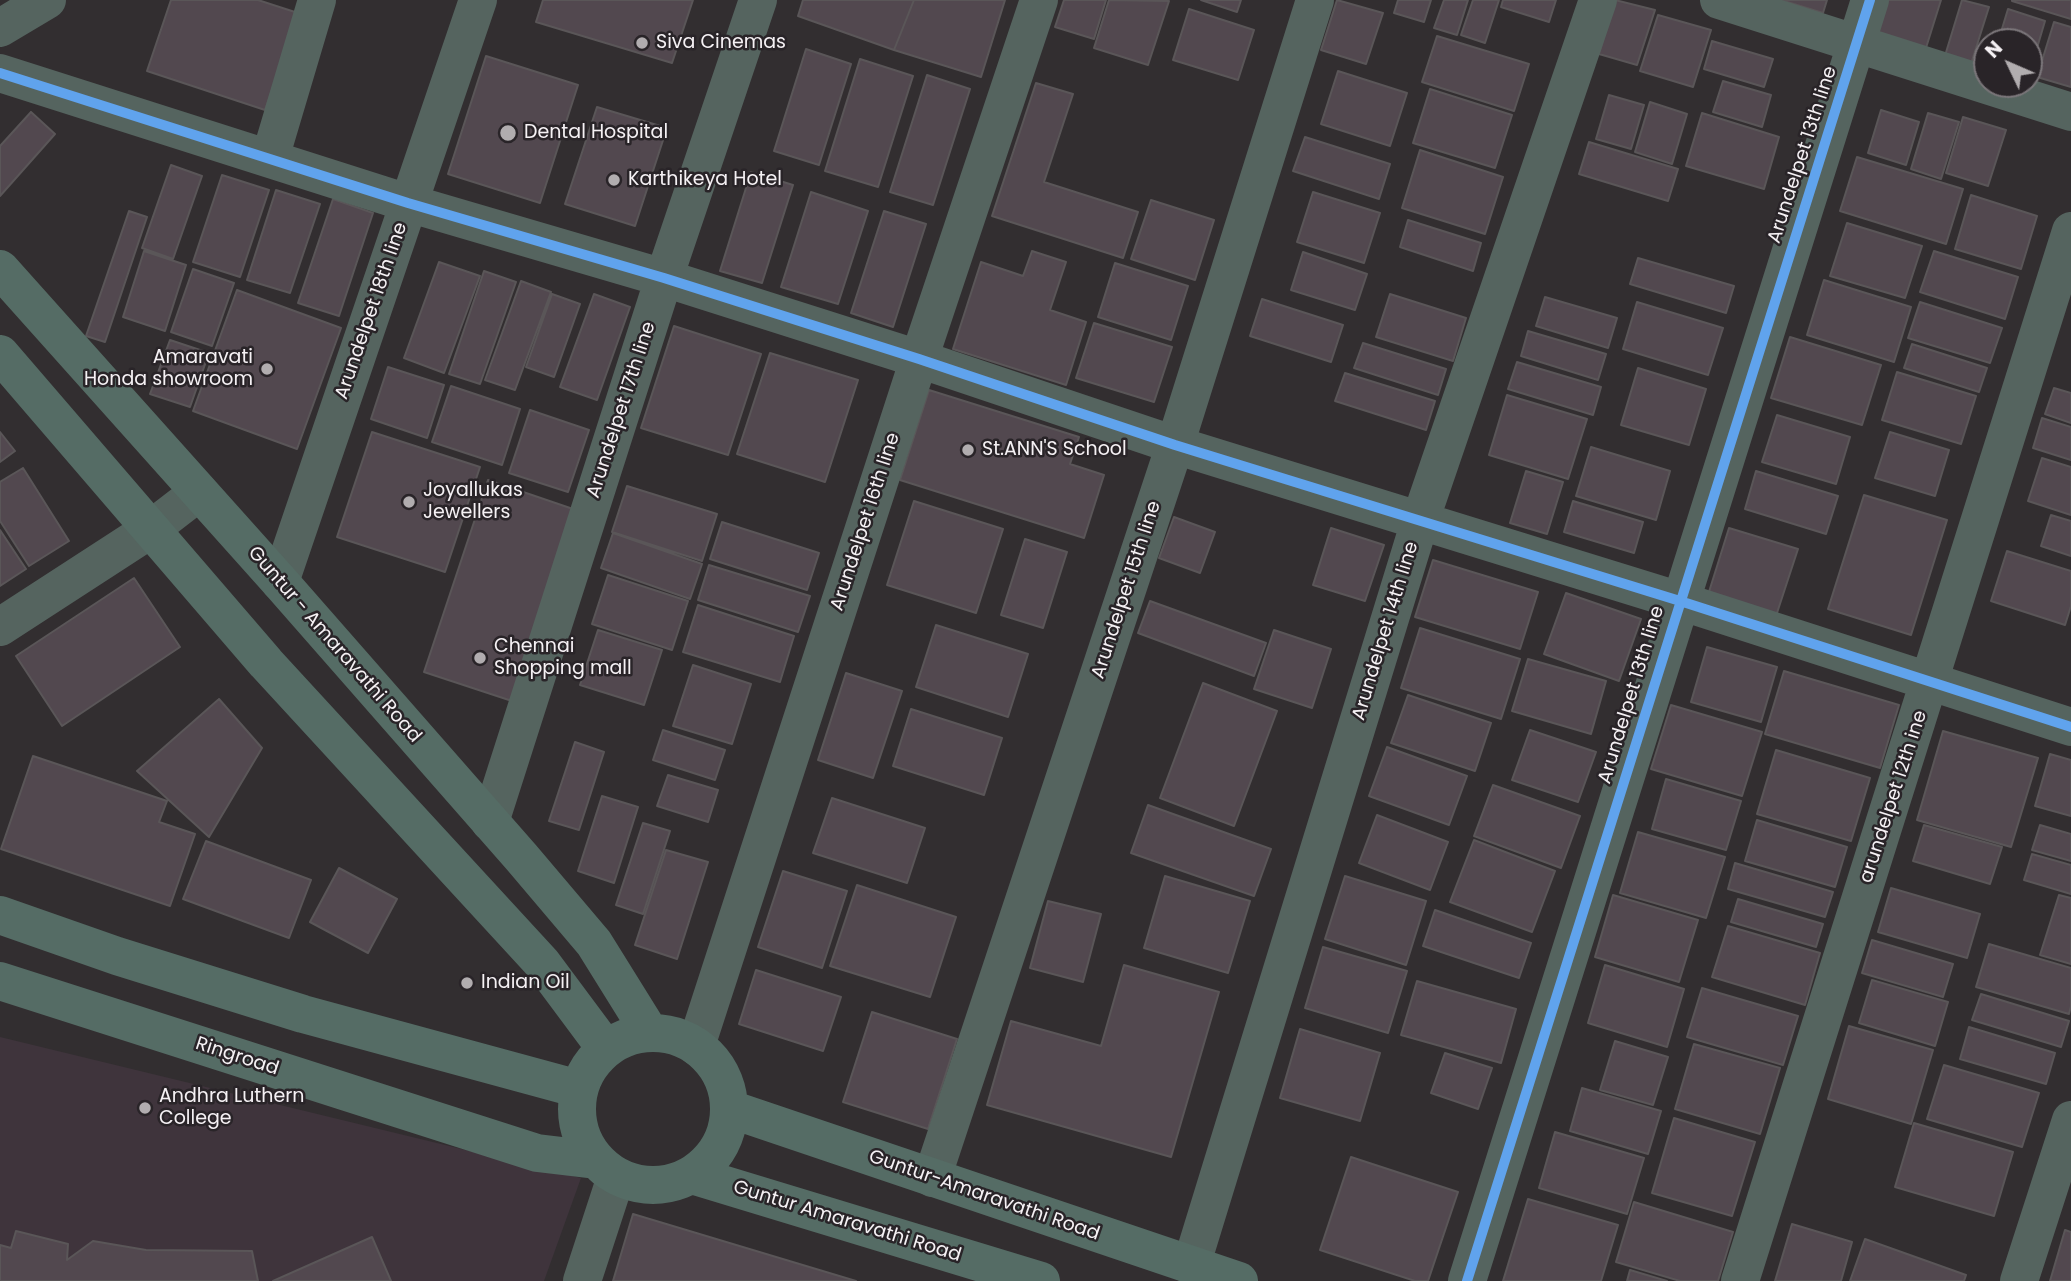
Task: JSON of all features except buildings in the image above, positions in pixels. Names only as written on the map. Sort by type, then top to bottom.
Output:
[{"type":"main road","name":"Guntur - Amaravathi Road","points":[[0,269],[280,582],[594,943],[650,1033]]},
{"type":"main road","points":[[0,354],[266,663],[542,963],[606,1049]]},
{"type":"main road","points":[[0,915],[117,957],[303,1014],[579,1089]]},
{"type":"main road","name":"Ringroad","points":[[0,981],[537,1153],[606,1168]]},
{"type":"main road","points":[[650,1033],[674,1036],[696,1046],[713,1062],[725,1083],[730,1109],[724,1135],[712,1158],[692,1175],[667,1184],[641,1185],[606,1168],[582,1138],[576,1112],[579,1089],[589,1067],[606,1049],[627,1038],[650,1033]]},
{"type":"main road","name":"Guntur-Amaravathi Road","points":[[730,1109],[1239,1281]]},
{"type":"main road","name":"Guntur Amaravathi Road","points":[[692,1175],[1041,1281]]},
{"type":"street","points":[[0,28],[47,0]]},
{"type":"street","points":[[270,159],[317,0]]},
{"type":"street","name":"Arundelpet 18th line","points":[[280,582],[478,0]]},
{"type":"street","name":"Arundelpet 17th line","points":[[490,822],[664,278],[758,0]]},
{"type":"street","name":"Arundelpet 16th line","points":[[696,1046],[919,359],[1039,0]]},
{"type":"street","name":"Arundelpet 15th line","points":[[932,1178],[1175,445],[1315,0]]},
{"type":"street","name":"Arundelpet 14th line","points":[[1191,1266],[1420,521],[1598,0]]},
{"type":"street","points":[[1720,0],[1856,46],[2071,112]]},
{"type":"street","name":"Arundelpet 13th line","points":[[1467,1281],[1870,0]]},
{"type":"street","points":[[0,72],[408,203],[664,278],[919,359],[1175,445],[1680,601],[2071,727]]},
{"type":"street","name":"arundelpet 12th ine","points":[[1740,1281],[2071,231]]},
{"type":"street","points":[[0,626],[150,529],[199,492]]},
{"type":"street","points":[[2019,1281],[2071,1120]]},
{"type":"street","points":[[582,1281],[606,1168]]},
{"type":"shaded area","name":"Andhra Luthern College","points":[[0,1037],[581,1178],[544,1281],[0,1281]]},
{"type":"cycle path","points":[[1467,1281],[1870,0]]},
{"type":"cycle path","points":[[0,73],[408,203],[664,278],[919,359],[1175,445],[1680,601],[2071,727]]},
{"type":"place","name":"Siva Cinemas","points":[[642,43]]},
{"type":"place","name":"Dental Hospital","points":[[508,133]]},
{"type":"place","name":"Karthikeya Hotel","points":[[614,180]]},
{"type":"place","name":"Amaravati Honda showroom","points":[[267,369]]},
{"type":"place","name":"St.ANN'S School","points":[[968,450]]},
{"type":"place","name":"Joyallukas Jewellers","points":[[409,502]]},
{"type":"place","name":"Chennai Shopping mall","points":[[480,658]]},
{"type":"place","name":"Indian Oil","points":[[467,983]]},
{"type":"place","name":"Andhra Luthern College","points":[[145,1108]]}]
